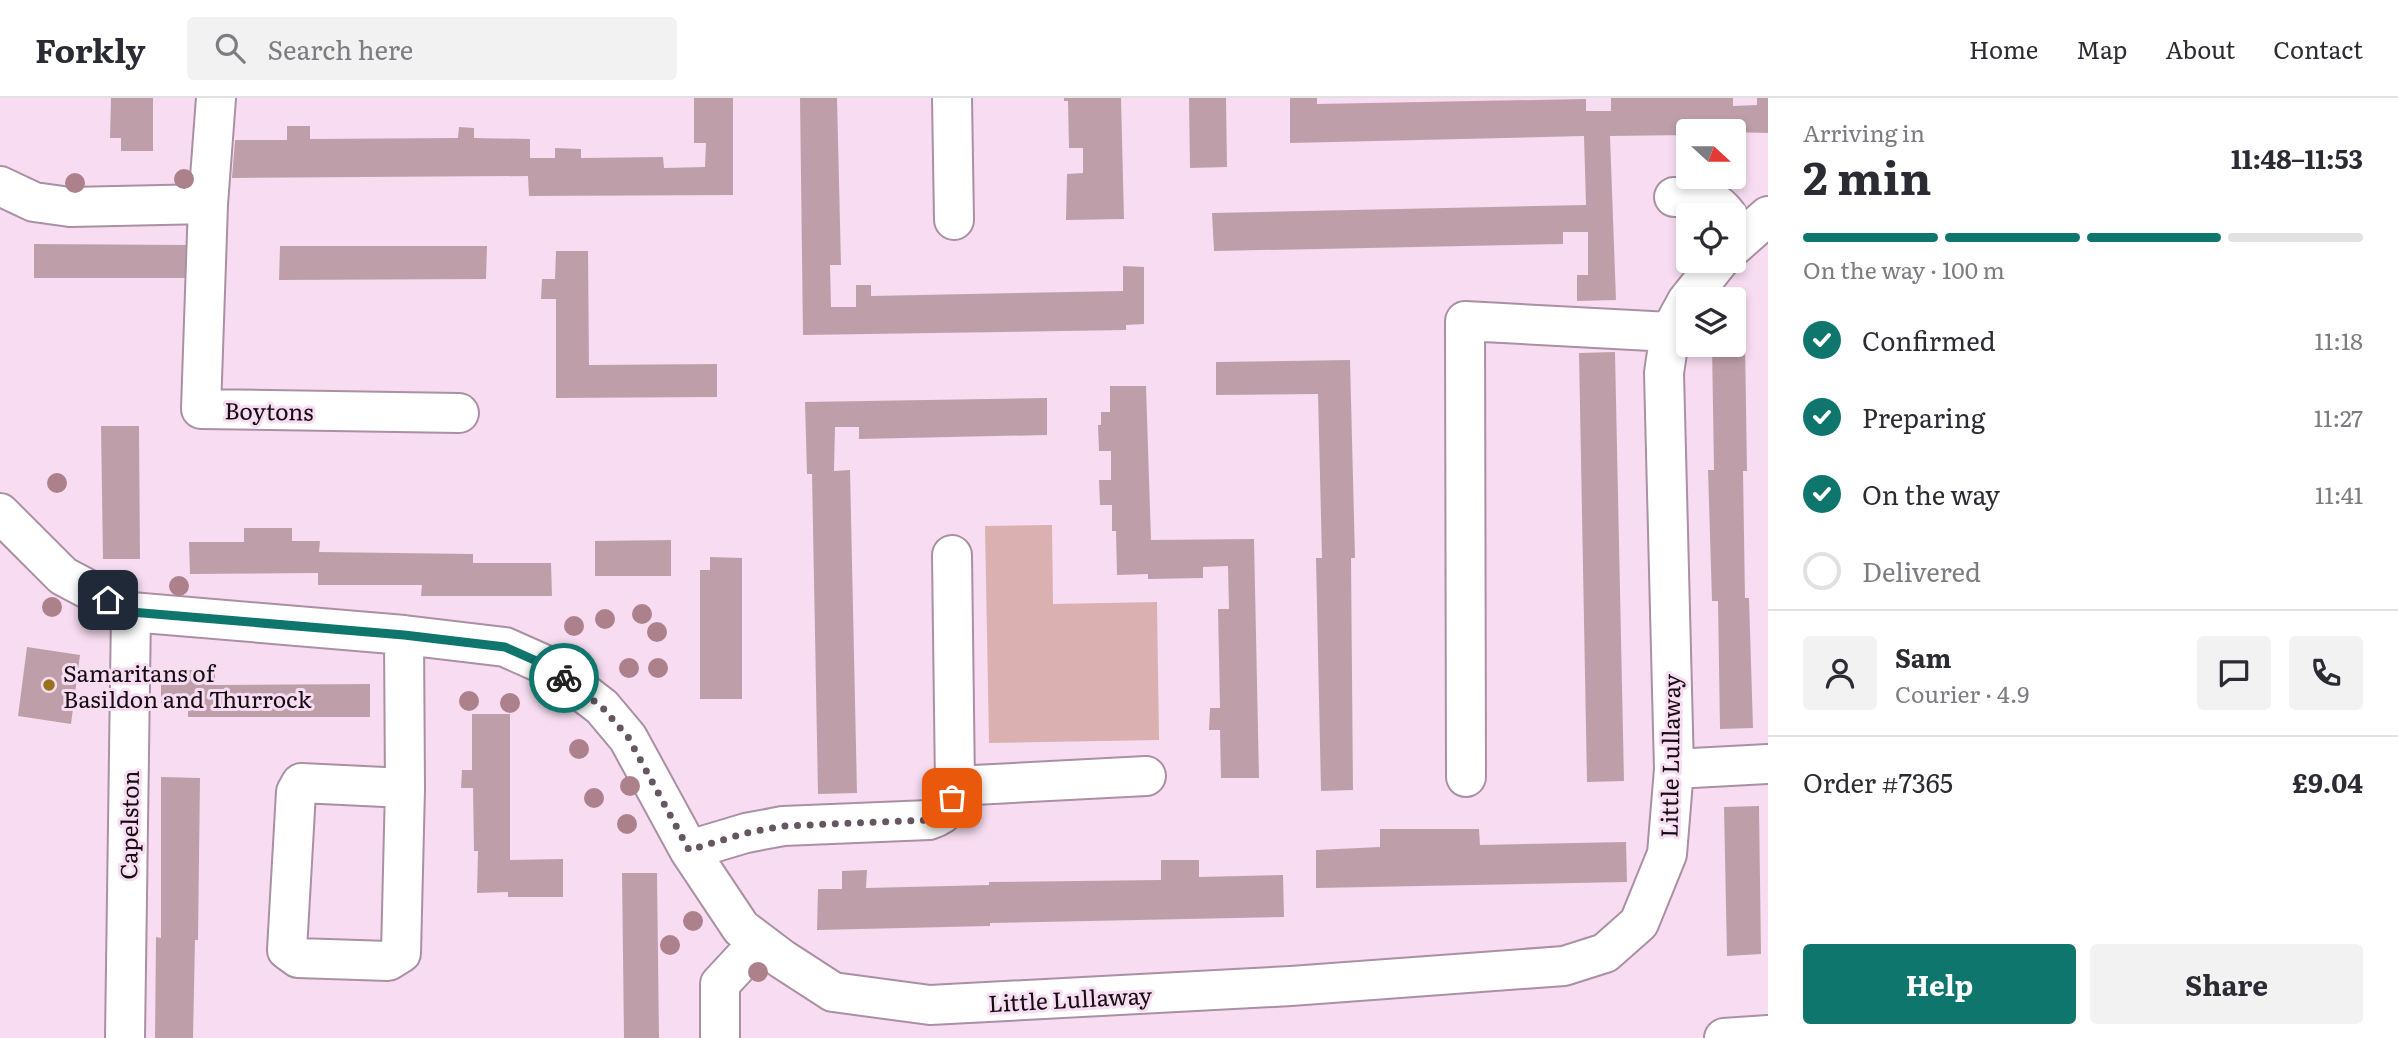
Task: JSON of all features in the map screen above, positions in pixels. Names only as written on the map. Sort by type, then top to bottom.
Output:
[{"type":"street","name":"Boytons","points":[[216,98],[208,204],[201,409],[459,413]]},
{"type":"street","points":[[952,98],[954,220]]},
{"type":"street","points":[[0,186],[34,202],[70,207],[208,204]]},
{"type":"street","points":[[1674,197],[1703,197],[1716,203]]},
{"type":"street","name":"Little Lullaway","points":[[0,513],[63,576],[131,612],[404,635],[505,647],[550,667],[602,707],[628,737],[689,850],[741,928],[834,992],[930,1005],[1291,986],[1564,966],[1605,953],[1639,923],[1667,854],[1674,769],[1664,373],[1670,332],[1687,301],[1708,273]]},
{"type":"street","points":[[1466,777],[1465,321],[1670,332]]},
{"type":"street","points":[[689,850],[746,833],[783,826],[929,820],[942,816],[948,809],[955,786],[952,555]]},
{"type":"street","name":"Capelston","points":[[125,1038],[131,612]]},
{"type":"street","points":[[404,635],[405,788],[401,953],[388,961],[298,958],[288,950],[296,792],[302,783],[405,788]]},
{"type":"street","points":[[1674,769],[1768,764]]},
{"type":"street","points":[[955,786],[1146,776]]},
{"type":"street","points":[[720,1038],[720,984],[759,942]]},
{"type":"street","points":[[1724,1038],[1768,1035]]},
{"type":"shaded area","points":[[1052,525],[1053,604],[1157,602],[1159,740],[989,743],[985,526]]},
{"type":"building","points":[[111,98],[153,98],[153,151],[121,151],[121,138],[110,138]]},
{"type":"building","points":[[694,98],[733,98],[733,195],[529,196],[528,176],[232,178],[235,140],[287,140],[287,126],[310,126],[310,139],[458,138],[459,127],[474,128],[474,138],[530,139],[530,158],[555,158],[555,148],[581,149],[581,158],[663,157],[664,168],[705,167],[706,143],[694,143]]},
{"type":"building","points":[[800,98],[837,98],[841,265],[830,265],[831,307],[856,307],[856,285],[871,285],[871,296],[1123,291],[1123,266],[1144,267],[1144,324],[1126,325],[1126,330],[803,335]]},
{"type":"building","points":[[1064,98],[1121,98],[1124,219],[1066,220],[1067,174],[1083,173],[1083,148],[1069,148],[1068,101],[1064,101]]},
{"type":"building","points":[[1189,98],[1226,98],[1227,167],[1190,168]]},
{"type":"building","points":[[1290,98],[1317,98],[1317,104],[1586,99],[1586,111],[1611,111],[1611,98],[1733,98],[1733,106],[1757,105],[1757,98],[1768,98],[1768,133],[1746,132],[1746,119],[1676,119],[1676,135],[1610,136],[1616,300],[1577,301],[1577,275],[1588,275],[1588,232],[1563,232],[1563,244],[1214,251],[1212,213],[1586,205],[1584,136],[1290,143]]},
{"type":"building","points":[[34,244],[190,245],[189,278],[34,278]]},
{"type":"building","points":[[280,246],[487,246],[486,279],[279,280]]},
{"type":"building","points":[[556,251],[588,251],[589,365],[717,364],[717,397],[556,398],[556,299],[541,299],[542,279],[555,279]]},
{"type":"building","points":[[1615,352],[1624,781],[1587,782],[1579,353]]},
{"type":"building","points":[[1712,357],[1745,357],[1747,471],[1743,471],[1745,598],[1749,598],[1753,728],[1720,729],[1718,601],[1712,601],[1708,470],[1714,470]]},
{"type":"building","points":[[1350,360],[1355,558],[1351,558],[1353,790],[1321,791],[1316,558],[1322,558],[1318,394],[1216,395],[1216,362]]},
{"type":"building","points":[[1110,386],[1146,386],[1151,540],[1254,539],[1259,778],[1221,778],[1220,730],[1209,730],[1210,708],[1220,708],[1218,609],[1229,609],[1228,566],[1203,567],[1203,578],[1148,579],[1148,574],[1117,575],[1116,531],[1112,531],[1112,505],[1100,505],[1099,480],[1111,480],[1111,451],[1099,451],[1098,425],[1101,425],[1101,412],[1110,412]]},
{"type":"building","points":[[1047,398],[1047,435],[859,439],[859,427],[835,427],[834,471],[850,470],[857,793],[818,794],[812,474],[807,474],[805,402]]},
{"type":"building","points":[[101,426],[139,426],[140,559],[103,559]]},
{"type":"building","points":[[244,528],[292,528],[292,541],[320,541],[319,552],[473,554],[473,563],[551,563],[552,596],[421,596],[422,585],[318,585],[318,573],[190,574],[189,542],[244,542]]},
{"type":"building","points":[[671,540],[671,576],[595,576],[595,541]]},
{"type":"building","points":[[710,557],[742,558],[742,699],[700,699],[700,570],[710,570]]},
{"type":"building","name":"Samaritans of Basildon and Thurrock","points":[[27,647],[80,655],[71,724],[18,716]]},
{"type":"building","points":[[161,670],[215,670],[215,685],[370,684],[370,717],[188,717],[188,704],[161,704]]},
{"type":"building","points":[[472,714],[510,714],[510,860],[563,859],[563,897],[508,897],[508,892],[477,893],[478,851],[474,851],[473,788],[461,788],[462,770],[472,770]]},
{"type":"building","points":[[161,777],[200,778],[198,940],[195,940],[193,1038],[155,1038],[156,937],[161,938]]},
{"type":"building","points":[[1759,806],[1761,954],[1727,956],[1724,807]]},
{"type":"building","points":[[1380,829],[1479,829],[1480,845],[1626,842],[1627,882],[1316,888],[1316,850],[1380,847]]},
{"type":"building","points":[[1161,860],[1199,860],[1199,877],[1283,875],[1284,917],[990,923],[990,926],[817,930],[818,889],[842,889],[842,871],[867,870],[866,888],[989,885],[989,882],[1161,880]]},
{"type":"building","points":[[622,873],[657,873],[659,1038],[624,1038]]},
{"type":"way so far","points":[[564,678],[602,707],[628,737],[689,850],[746,833],[783,826],[929,820],[942,816],[952,798]]},
{"type":"place","name":"Samaritans of Basildon and Thurrock","points":[[49,685]]},
{"type":"route","points":[[108,600],[131,612],[404,635],[505,647],[550,667],[564,678]]}]
